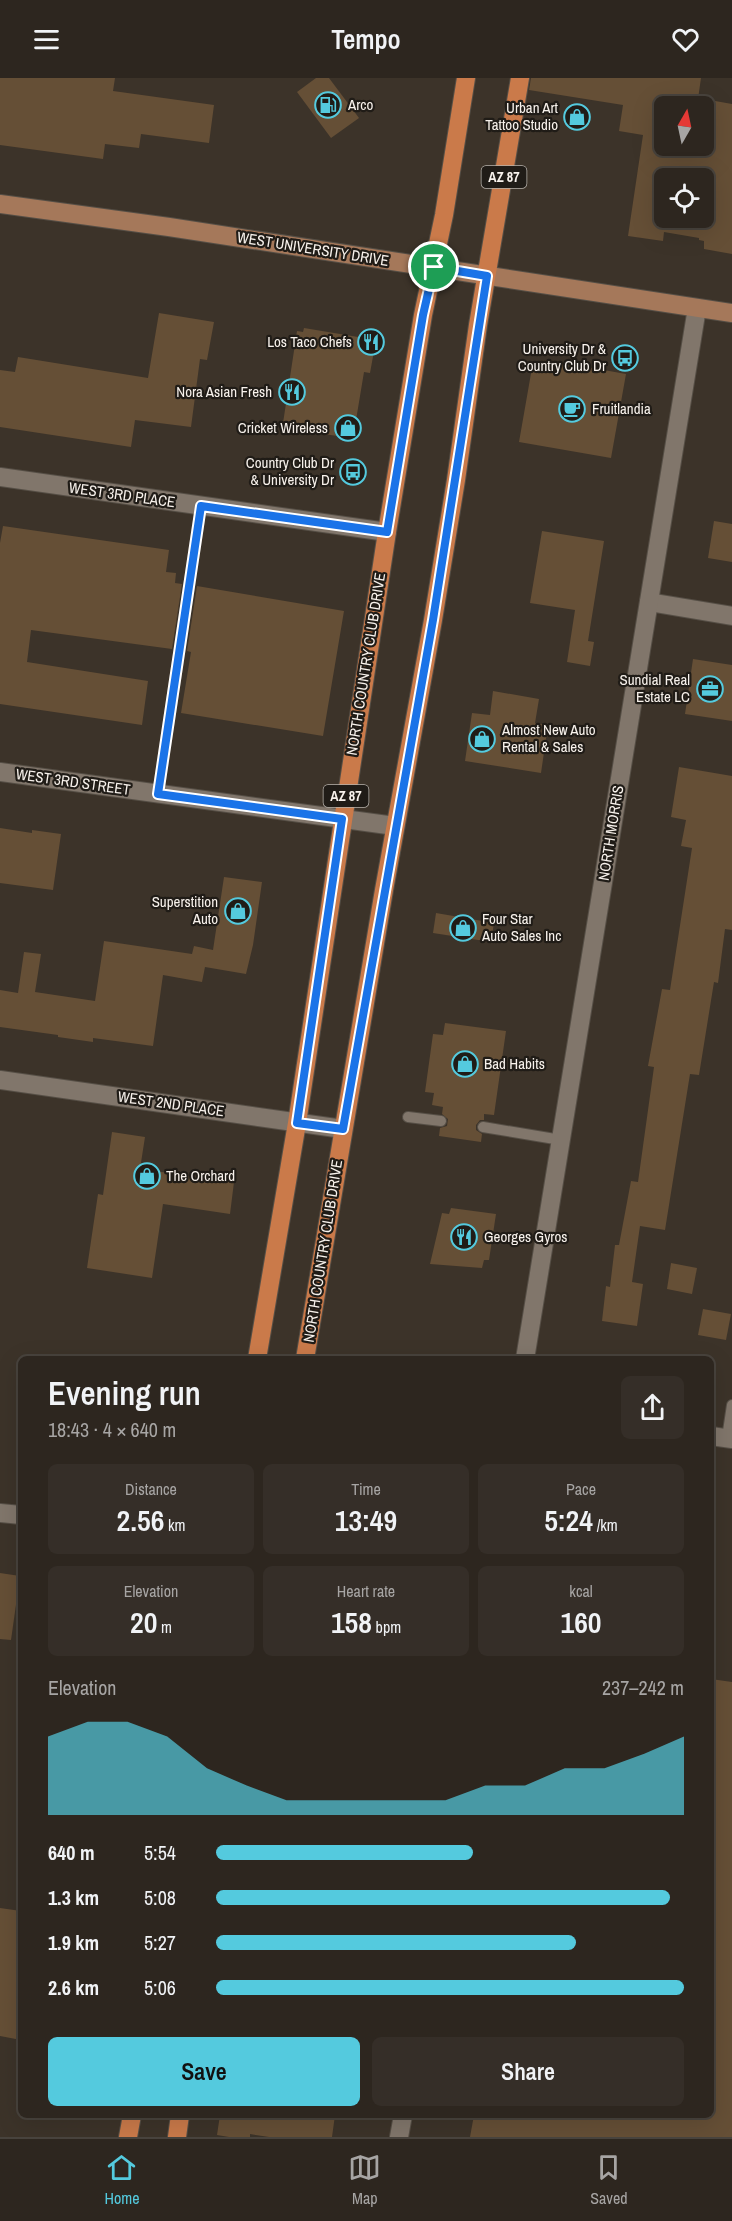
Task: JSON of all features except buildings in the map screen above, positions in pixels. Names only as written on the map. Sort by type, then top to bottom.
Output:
[{"type":"main road","name":"NORTH COUNTRY CLUB DRIVE","points":[[257,1356],[297,1123],[387,532],[466,78]]},
{"type":"main road","name":"NORTH COUNTRY CLUB DRIVE","points":[[305,1356],[395,826],[453,501],[520,78]]},
{"type":"main road","name":"WEST UNIVERSITY DRIVE","points":[[0,204],[732,313]]},
{"type":"main road","points":[[128,2137],[131,2118]]},
{"type":"main road","points":[[177,2137],[180,2118]]},
{"type":"street","name":"NORTH MORRIS","points":[[525,1356],[697,308]]},
{"type":"street","name":"WEST 3RD PLACE","points":[[0,477],[387,532]]},
{"type":"street","points":[[649,602],[732,616]]},
{"type":"street","name":"WEST 3RD STREET","points":[[0,772],[395,826]]},
{"type":"street","name":"WEST 2ND PLACE","points":[[0,1080],[343,1129]]},
{"type":"street","points":[[0,1513],[18,1515]]},
{"type":"street","points":[[399,2137],[402,2118]]},
{"type":"lane","points":[[158,794],[201,506]]},
{"type":"lane","points":[[408,1117],[441,1121]]},
{"type":"lane","points":[[483,1127],[561,1140]]},
{"type":"lane","points":[[723,1438],[732,1405]]},
{"type":"place","name":"Arco","points":[[328,105]]},
{"type":"place","name":"Urban Art Tattoo Studio","points":[[577,117]]},
{"type":"place","name":"Los Taco Chefs","points":[[371,342]]},
{"type":"place","name":"University Dr & Country Club Dr","points":[[625,358]]},
{"type":"place","name":"Nora Asian Fresh","points":[[292,392]]},
{"type":"place","name":"Fruitlandia","points":[[572,409]]},
{"type":"place","name":"Cricket Wireless","points":[[348,428]]},
{"type":"place","name":"Country Club Dr & University Dr","points":[[353,472]]},
{"type":"place","name":"Sundial Real Estate LC","points":[[710,689]]},
{"type":"place","name":"Almost New Auto Rental & Sales","points":[[482,739]]},
{"type":"place","name":"Superstition Auto","points":[[238,911]]},
{"type":"place","name":"Four Star Auto Sales Inc","points":[[463,928]]},
{"type":"place","name":"Bad Habits","points":[[465,1064]]},
{"type":"place","name":"The Orchard","points":[[147,1176]]},
{"type":"place","name":"Georges Gyros","points":[[464,1237]]},
{"type":"route","points":[[434,267],[487,276],[456,480],[343,1129],[297,1123],[342,819],[158,794],[201,506],[387,532],[423,315],[434,267]]}]
